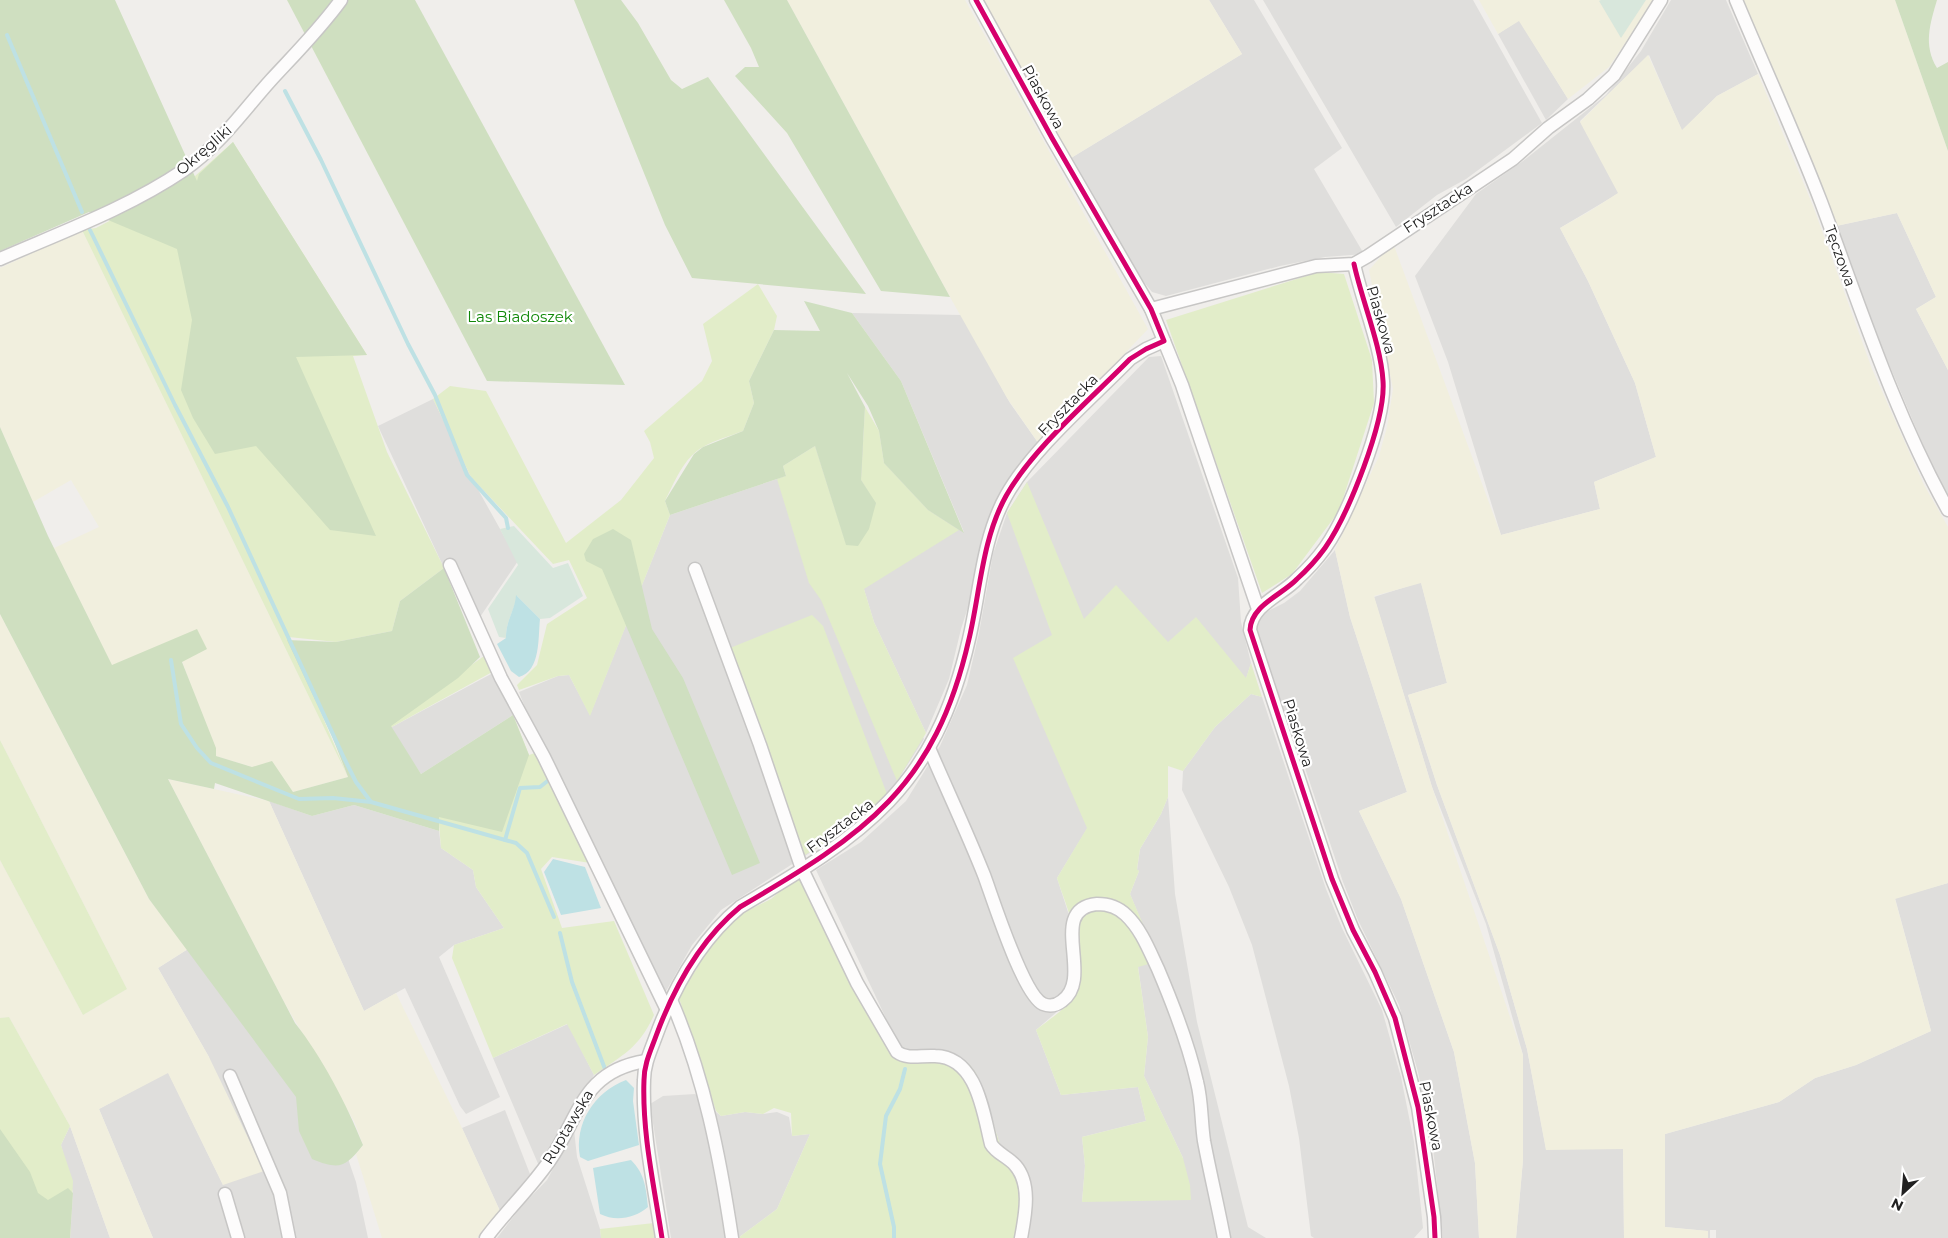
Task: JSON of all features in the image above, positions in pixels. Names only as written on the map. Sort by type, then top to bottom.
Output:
[{"type":"street","name":"Okręgliki","points":[[0,259],[113,209],[186,169],[235,123],[325,22],[341,0]]},
{"type":"street","name":"Piaskowa","points":[[976,0],[1151,309],[1164,341]]},
{"type":"street","name":"Frysztacka","points":[[1354,264],[1498,169],[1588,99],[1620,68],[1661,0]]},
{"type":"street","name":"Tęczowa","points":[[1736,0],[1820,201],[1870,338],[1930,476],[1948,510]]},
{"type":"street","name":"Piaskowa","points":[[1354,264],[1381,363],[1384,381],[1382,405],[1374,434],[1351,496],[1326,548],[1298,579],[1258,609],[1252,618],[1250,630],[1332,879],[1397,1027],[1418,1107],[1434,1216],[1435,1238]]},
{"type":"street","points":[[1151,309],[1316,266],[1354,264]]},
{"type":"street","points":[[1164,341],[1185,394],[1258,609]]},
{"type":"street","name":"Frysztacka","points":[[662,1238],[645,1135],[644,1078],[646,1061],[669,1004],[688,967],[716,929],[740,907],[850,837],[891,802],[915,773],[941,726],[960,680],[987,552],[1006,497],[1036,455],[1130,359],[1164,341]]},
{"type":"street","points":[[450,565],[501,678],[544,757],[669,1004],[682,1024],[722,1169],[732,1238]]},
{"type":"street","points":[[695,569],[760,745],[802,869],[857,983],[892,1047],[906,1057],[937,1056],[949,1058],[963,1067],[968,1073],[978,1094],[991,1144],[994,1149],[1014,1164],[1022,1176],[1026,1201],[1021,1238]]},
{"type":"street","points":[[929,748],[984,876],[1004,933],[1035,997],[1049,1005],[1060,1003],[1068,996],[1072,989],[1075,977],[1071,930],[1076,916],[1085,908],[1106,904],[1126,914],[1142,936],[1162,979],[1197,1083],[1205,1144],[1224,1238]]},
{"type":"street","name":"Ruptawska","points":[[486,1238],[549,1161],[579,1104],[594,1085],[620,1068],[632,1063],[646,1061]]},
{"type":"street","points":[[230,1076],[280,1192],[289,1238]]},
{"type":"street","points":[[225,1194],[238,1238]]},
{"type":"shaded area","points":[[787,0],[965,0],[1148,329],[1039,444],[1007,398]]},
{"type":"shaded area","points":[[984,0],[1209,0],[1242,54],[1071,158],[1030,87]]},
{"type":"shaded area","points":[[1209,0],[1254,0],[1342,148],[1314,169],[1364,254],[1325,257],[1280,266],[1166,296],[1152,292],[1139,276],[1071,158],[1242,54]]},
{"type":"shaded area","points":[[1263,0],[1473,0],[1542,123],[1466,179],[1437,195],[1396,227]]},
{"type":"shaded area","points":[[1479,0],[1654,0],[1609,67],[1568,99],[1519,21],[1498,34]]},
{"type":"shaded area","points":[[1646,0],[1621,38],[1599,1]]},
{"type":"shaded area","points":[[1671,0],[1726,0],[1758,74],[1717,96],[1682,131],[1649,55],[1580,121],[1619,193],[1560,228],[1588,281],[1635,383],[1656,457],[1594,482],[1600,509],[1501,535],[1448,362],[1415,276],[1476,194],[1523,161],[1606,95],[1641,51]]},
{"type":"shaded area","points":[[1742,0],[1895,0],[1948,151],[1948,370],[1916,309],[1936,297],[1897,213],[1836,226]]},
{"type":"shaded area","points":[[1519,20],[1568,99],[1546,120],[1498,34]]},
{"type":"shaded area","points":[[1648,55],[1682,130],[1717,96],[1758,74],[1813,206],[1872,369],[1924,485],[1948,527],[1948,883],[1895,899],[1931,1031],[1856,1065],[1815,1078],[1779,1102],[1665,1134],[1665,1227],[1708,1231],[1708,1238],[1624,1238],[1623,1149],[1546,1150],[1527,1049],[1500,955],[1437,785],[1408,695],[1447,683],[1421,583],[1374,596],[1432,787],[1523,1055],[1523,1160],[1516,1238],[1479,1238],[1475,1163],[1454,1052],[1401,899],[1359,811],[1407,792],[1350,617],[1335,550],[1379,456],[1387,427],[1393,389],[1369,270],[1393,243],[1501,535],[1600,509],[1594,482],[1656,457],[1635,383],[1588,281],[1560,228],[1618,193],[1580,122]]},
{"type":"shaded area","points":[[1897,213],[1936,297],[1916,309],[1948,370],[1948,498],[1937,478],[1859,293],[1836,226]]},
{"type":"shaded area","points":[[82,230],[348,777],[293,792],[252,767],[216,756],[182,661],[112,666],[54,548],[99,527],[71,480],[33,502],[0,427],[0,268]]},
{"type":"shaded area","points":[[852,313],[962,315],[1010,403],[1039,444],[1015,473],[961,629],[949,679],[926,733],[874,622],[852,550],[863,440],[928,510],[964,532],[901,381]]},
{"type":"shaded area","points":[[1161,356],[1238,578],[1241,622],[1251,663],[1246,679],[1104,801],[1057,878],[1078,943],[1080,981],[1074,997],[1036,1030],[1061,1095],[1138,1087],[1146,1121],[1082,1137],[1085,1166],[1082,1202],[1183,1158],[1144,1076],[1148,1037],[1138,966],[1158,961],[1130,894],[1139,871],[1137,870],[1140,849],[1161,814],[1168,797],[1175,894],[1197,1022],[1248,1227],[1266,1238],[1025,1238],[1018,1161],[1000,1145],[984,1092],[945,1050],[908,1052],[901,1050],[816,870],[861,842],[906,801],[940,746],[967,685],[979,633],[993,554],[1007,513],[1027,482],[1149,357]]},
{"type":"shaded area","points":[[433,399],[471,477],[518,561],[480,617],[453,563],[444,568],[378,426]]},
{"type":"shaded area","points":[[815,446],[871,623],[924,739],[892,789],[850,827],[721,910],[692,945],[665,993],[538,740],[519,692],[558,676],[569,675],[590,715],[670,515],[786,476]]},
{"type":"shaded area","points":[[514,526],[553,568],[568,563],[583,596],[550,618],[540,619],[517,596],[507,626],[506,638],[499,637],[488,609],[518,565],[500,529]]},
{"type":"shaded area","points":[[1335,550],[1350,617],[1407,792],[1359,811],[1401,899],[1454,1052],[1475,1163],[1479,1238],[1443,1238],[1432,1139],[1418,1072],[1399,1005],[1358,920],[1343,882],[1295,738],[1253,628],[1260,615],[1284,603],[1300,591]]},
{"type":"shaded area","points":[[1421,582],[1447,683],[1408,695],[1437,785],[1500,955],[1527,1049],[1546,1149],[1623,1149],[1624,1238],[1516,1238],[1523,1160],[1523,1055],[1486,924],[1432,787],[1374,597]]},
{"type":"shaded area","points":[[0,614],[149,899],[188,949],[158,968],[209,1057],[264,1171],[223,1185],[168,1073],[99,1109],[153,1238],[110,1238],[70,1126],[9,1017],[0,1018],[0,860],[83,1015],[127,989],[0,740]]},
{"type":"shaded area","points":[[493,673],[513,715],[421,774],[390,728]]},
{"type":"shaded area","points":[[1251,694],[1262,697],[1326,889],[1342,928],[1382,1010],[1401,1077],[1414,1142],[1423,1228],[1414,1238],[1314,1238],[1311,1236],[1299,1138],[1289,1086],[1252,945],[1229,887],[1182,790],[1183,771],[1215,727]]},
{"type":"shaded area","points":[[168,779],[269,801],[364,1011],[396,993],[462,1128],[500,1211],[477,1238],[382,1238],[356,1154],[363,1145],[354,1121],[284,1002]]},
{"type":"shaded area","points":[[269,801],[312,816],[354,805],[439,831],[441,848],[473,870],[476,887],[504,928],[454,945],[439,957],[500,1097],[466,1114],[460,1106],[405,988],[364,1011]]},
{"type":"shaded area","points":[[1948,883],[1948,1238],[1716,1238],[1716,1230],[1710,1230],[1710,1238],[1708,1238],[1707,1231],[1665,1227],[1665,1134],[1779,1102],[1815,1078],[1856,1065],[1931,1031],[1895,898]]},
{"type":"shaded area","points":[[188,949],[346,1153],[356,1182],[368,1238],[153,1238],[99,1109],[168,1072],[223,1185],[209,1057],[158,968]]},
{"type":"shaded area","points":[[568,1024],[594,1075],[563,1122],[550,1152],[539,1166],[493,1058]]},
{"type":"shaded area","points":[[695,1094],[721,1116],[745,1112],[763,1114],[777,1112],[789,1117],[792,1136],[810,1134],[777,1209],[738,1238],[671,1238],[650,1104],[663,1096]]},
{"type":"shaded area","points":[[505,1110],[530,1174],[500,1211],[462,1128]]},
{"type":"shaded area","points":[[70,1126],[110,1238],[70,1238],[73,1193],[61,1145]]},
{"type":"shaded area","points":[[574,1130],[577,1157],[600,1229],[601,1238],[497,1238],[520,1208],[547,1180]]},
{"type":"green space","points":[[0,0],[115,0],[197,181],[199,174],[233,142],[367,355],[296,357],[376,536],[330,530],[256,446],[215,454],[193,418],[181,390],[192,320],[177,249],[89,212],[0,251]]},
{"type":"green space","name":"Las Biadoszek","points":[[287,0],[415,0],[625,385],[487,381]]},
{"type":"green space","points":[[574,0],[621,0],[638,23],[671,80],[682,89],[708,77],[866,294],[692,278],[665,225]]},
{"type":"green space","points":[[724,0],[787,0],[950,297],[881,291],[787,133],[735,76],[745,67],[759,67],[751,48]]},
{"type":"green space","points":[[1895,0],[1937,0],[1930,26],[1929,43],[1937,68],[1948,62],[1948,151]]},
{"type":"green space","points":[[233,142],[367,355],[353,356],[387,452],[444,568],[400,601],[392,631],[336,642],[289,637],[348,777],[82,230],[96,228],[195,176]]},
{"type":"green space","points":[[1319,272],[1344,274],[1372,360],[1374,403],[1339,511],[1292,574],[1262,593],[1166,320]]},
{"type":"green space","points":[[758,284],[777,316],[774,330],[749,381],[754,403],[743,431],[712,442],[696,451],[676,479],[665,501],[670,515],[590,716],[569,675],[558,676],[519,690],[517,685],[537,665],[547,624],[587,598],[569,560],[553,564],[471,477],[433,399],[450,386],[486,391],[566,543],[621,500],[654,458],[650,442],[644,431],[702,381],[712,361],[703,324]]},
{"type":"green space","points":[[804,301],[852,313],[901,381],[964,533],[928,510],[884,463],[879,431],[868,406],[847,373],[865,407],[861,480],[876,503],[869,529],[858,546],[846,545],[815,446],[783,466],[786,476],[670,515],[665,501],[694,454],[703,447],[743,431],[754,403],[749,381],[774,330],[820,331]]},
{"type":"green space","points":[[865,407],[879,431],[884,463],[928,510],[959,530],[864,589],[874,622],[926,733],[897,781],[821,600],[809,583],[777,479],[786,476],[783,466],[815,446],[846,544],[876,504],[861,480]]},
{"type":"green space","points":[[0,427],[48,536],[112,665],[197,629],[207,649],[182,662],[216,748],[216,756],[252,767],[272,761],[293,792],[348,777],[332,736],[287,640],[336,642],[392,631],[400,601],[444,568],[480,657],[458,678],[391,726],[421,774],[513,715],[529,755],[502,832],[439,817],[439,831],[354,805],[312,816],[215,783],[214,789],[168,779],[295,1023],[333,1082],[363,1145],[351,1158],[341,1165],[329,1165],[312,1159],[299,1131],[296,1097],[149,899],[0,614]]},
{"type":"green space","points":[[1027,482],[1084,619],[1116,585],[1168,642],[1196,617],[1246,678],[1251,663],[1262,697],[1251,694],[1215,727],[1183,771],[1168,766],[1168,797],[1161,814],[1140,849],[1137,869],[1139,871],[1130,894],[1159,961],[1138,967],[1148,1037],[1144,1076],[1183,1158],[1190,1185],[1191,1200],[1082,1202],[1085,1166],[1082,1137],[1146,1121],[1138,1087],[1061,1095],[1036,1030],[1067,1006],[1074,997],[1079,985],[1081,971],[1080,955],[1072,921],[1057,878],[1087,828],[1013,658],[1052,635],[1007,513]]},
{"type":"green space","points":[[613,529],[631,540],[652,629],[683,678],[760,863],[732,875],[602,569],[586,561],[584,554],[593,539]]},
{"type":"green space","points":[[812,615],[823,626],[887,794],[850,827],[805,855],[730,648]]},
{"type":"green space","points":[[484,656],[494,671],[390,728],[382,729]]},
{"type":"green space","points":[[513,715],[529,755],[538,752],[590,863],[552,857],[541,869],[562,928],[614,921],[654,1015],[642,1035],[629,1050],[594,1075],[567,1024],[493,1058],[452,958],[454,945],[504,928],[476,887],[473,870],[441,848],[438,812]]},
{"type":"green space","points":[[0,740],[127,989],[83,1015],[0,860]]},
{"type":"green space","points":[[800,874],[901,1050],[945,1050],[970,1065],[976,1073],[1000,1144],[1018,1161],[1025,1238],[738,1238],[777,1209],[810,1134],[792,1136],[791,1113],[774,1108],[763,1114],[745,1112],[721,1116],[716,1111],[679,998],[712,943],[741,914],[771,899]]},
{"type":"green space","points":[[9,1017],[70,1126],[61,1145],[73,1181],[70,1238],[0,1238],[0,1018]]},
{"type":"green space","points":[[0,1129],[30,1172],[38,1193],[48,1200],[68,1188],[73,1193],[70,1238],[0,1238]]},
{"type":"green space","points":[[654,1223],[656,1238],[601,1238],[600,1229]]},
{"type":"water","points":[[516,595],[540,619],[535,661],[526,674],[519,677],[511,671],[497,644],[506,638],[507,626]]},
{"type":"water","points":[[553,859],[585,867],[601,908],[561,915],[544,872]]},
{"type":"water","points":[[626,1080],[634,1088],[633,1101],[639,1145],[588,1161],[580,1157],[580,1133],[583,1121],[604,1092]]},
{"type":"water","points":[[631,1160],[642,1176],[648,1207],[637,1214],[625,1218],[612,1218],[600,1214],[593,1168]]},
{"type":"waterway","points":[[7,35],[82,212]]},
{"type":"waterway","points":[[285,91],[321,160],[408,344],[435,395],[467,475],[506,518],[508,528]]},
{"type":"waterway","points":[[90,230],[175,405],[228,507],[344,758],[356,782],[371,802]]},
{"type":"waterway","points":[[171,660],[181,724],[197,748],[211,763],[299,799],[333,798],[371,802],[516,843],[527,853],[554,917]]},
{"type":"waterway","points":[[505,840],[520,788],[540,787],[550,779]]},
{"type":"waterway","points":[[560,933],[572,982],[605,1069]]},
{"type":"waterway","points":[[894,1238],[894,1227],[880,1164],[886,1116],[900,1089],[905,1069]]},
{"type":"cycle path","points":[[662,1238],[647,1139],[644,1074],[648,1057],[663,1018],[689,966],[725,920],[740,907],[824,855],[858,829],[889,801],[915,770],[936,733],[955,690],[969,639],[987,548],[998,513],[1006,496],[1031,460],[1081,407],[1130,359],[1164,341],[1151,309],[1052,138],[976,0]]},
{"type":"cycle path","points":[[1354,264],[1382,367],[1382,398],[1372,443],[1344,514],[1325,548],[1301,576],[1261,607],[1252,621],[1250,630],[1332,879],[1353,930],[1375,972],[1395,1018],[1418,1107],[1434,1217],[1435,1238]]}]
